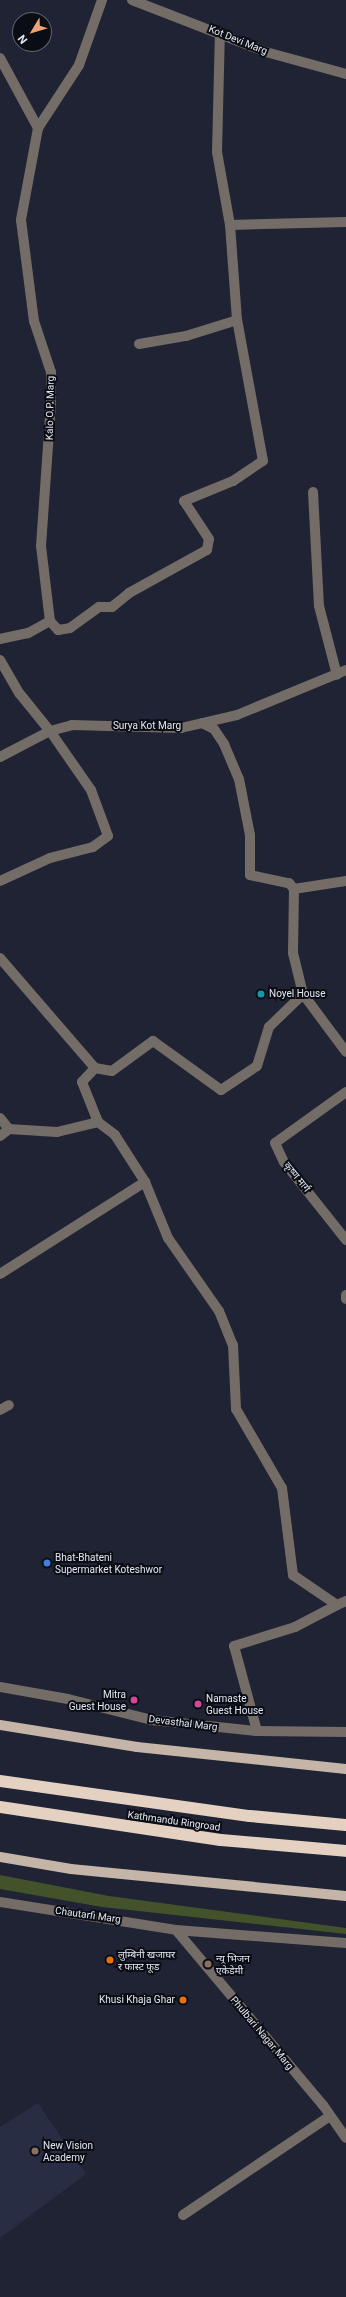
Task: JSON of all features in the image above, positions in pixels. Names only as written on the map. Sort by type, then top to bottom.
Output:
[{"type":"highway","name":"Kathmandu Ringroad","points":[[0,1781],[250,1816],[346,1825]]},
{"type":"highway","name":"Kathmandu Ringroad","points":[[0,1807],[221,1840],[346,1851]]},
{"type":"main road","points":[[0,1726],[137,1747],[346,1769]]},
{"type":"main road","points":[[0,1857],[71,1869],[346,1896]]},
{"type":"street","points":[[0,58],[38,128],[79,65],[102,0]]},
{"type":"street","name":"Kot Devi Marg","points":[[132,0],[266,52],[346,74]]},
{"type":"street","points":[[0,639],[28,633],[50,621],[58,630],[70,628],[100,607],[112,607],[129,593],[207,550],[209,539],[184,501],[233,481],[262,461],[237,320],[230,226],[217,152],[220,33]]},
{"type":"street","name":"Kalo O.P. Marg","points":[[38,128],[21,220],[34,321],[51,372],[47,480],[41,531],[50,621]]},
{"type":"street","points":[[230,226],[346,222]]},
{"type":"street","points":[[139,344],[186,336],[237,320]]},
{"type":"street","points":[[313,492],[319,606],[342,672]]},
{"type":"street","points":[[0,660],[20,694],[50,731],[91,790],[108,836],[92,847],[50,858],[0,881]]},
{"type":"street","name":"Surya Kot Marg","points":[[0,757],[50,731],[72,725],[180,728],[238,715],[342,672]]},
{"type":"street","points":[[202,723],[214,729],[224,744],[239,779],[250,835],[250,875],[289,883],[294,889],[293,953],[303,994],[346,1052]]},
{"type":"street","points":[[294,889],[346,881]]},
{"type":"street","points":[[0,958],[95,1068],[112,1072],[154,1041],[221,1090],[257,1066],[268,1027],[303,994]]},
{"type":"street","points":[[95,1068],[82,1082],[98,1122],[115,1135],[145,1182],[168,1238],[219,1311],[233,1345],[236,1409],[282,1488],[292,1575],[342,1603]]},
{"type":"street","name":"कृष्ण मार्ग","points":[[346,1092],[275,1143],[284,1162],[346,1240]]},
{"type":"street","points":[[0,1118],[9,1129]]},
{"type":"street","points":[[0,1136],[9,1129],[57,1132],[98,1122]]},
{"type":"street","points":[[0,1274],[145,1182]]},
{"type":"street","points":[[0,1410],[9,1405]]},
{"type":"street","points":[[257,1731],[234,1646],[295,1627],[342,1603]]},
{"type":"street","name":"Devasthal Marg","points":[[0,1687],[68,1698],[152,1720],[257,1731],[346,1732]]},
{"type":"street","name":"Chautarfi Marg","points":[[0,1902],[176,1930],[346,1943]]},
{"type":"street","name":"Phulbari Nagar Marg","points":[[176,1930],[330,2116],[346,2138]]},
{"type":"street","points":[[184,2215],[330,2116]]},
{"type":"shaded area","name":"New Vision Academy","points":[[38,2103],[86,2174],[0,2238],[0,2127]]},
{"type":"green space","points":[[0,1875],[109,1896],[346,1928],[346,1934],[102,1907],[0,1889]]},
{"type":"place","name":"Noyel House","points":[[261,994]]},
{"type":"place","name":"Bhat-Bhateni Supermarket Koteshwor","points":[[47,1563]]},
{"type":"place","name":"Mitra Guest House","points":[[134,1700]]},
{"type":"place","name":"Namaste Guest House","points":[[198,1704]]},
{"type":"place","name":"लुम्बिनी खजाघर र फास्ट फूड","points":[[110,1960]]},
{"type":"place","name":"न्यू भिजन एकेडेमी","points":[[208,1964]]},
{"type":"place","name":"Khusi Khaja Ghar","points":[[183,2000]]},
{"type":"place","name":"New Vision Academy","points":[[35,2151]]}]
